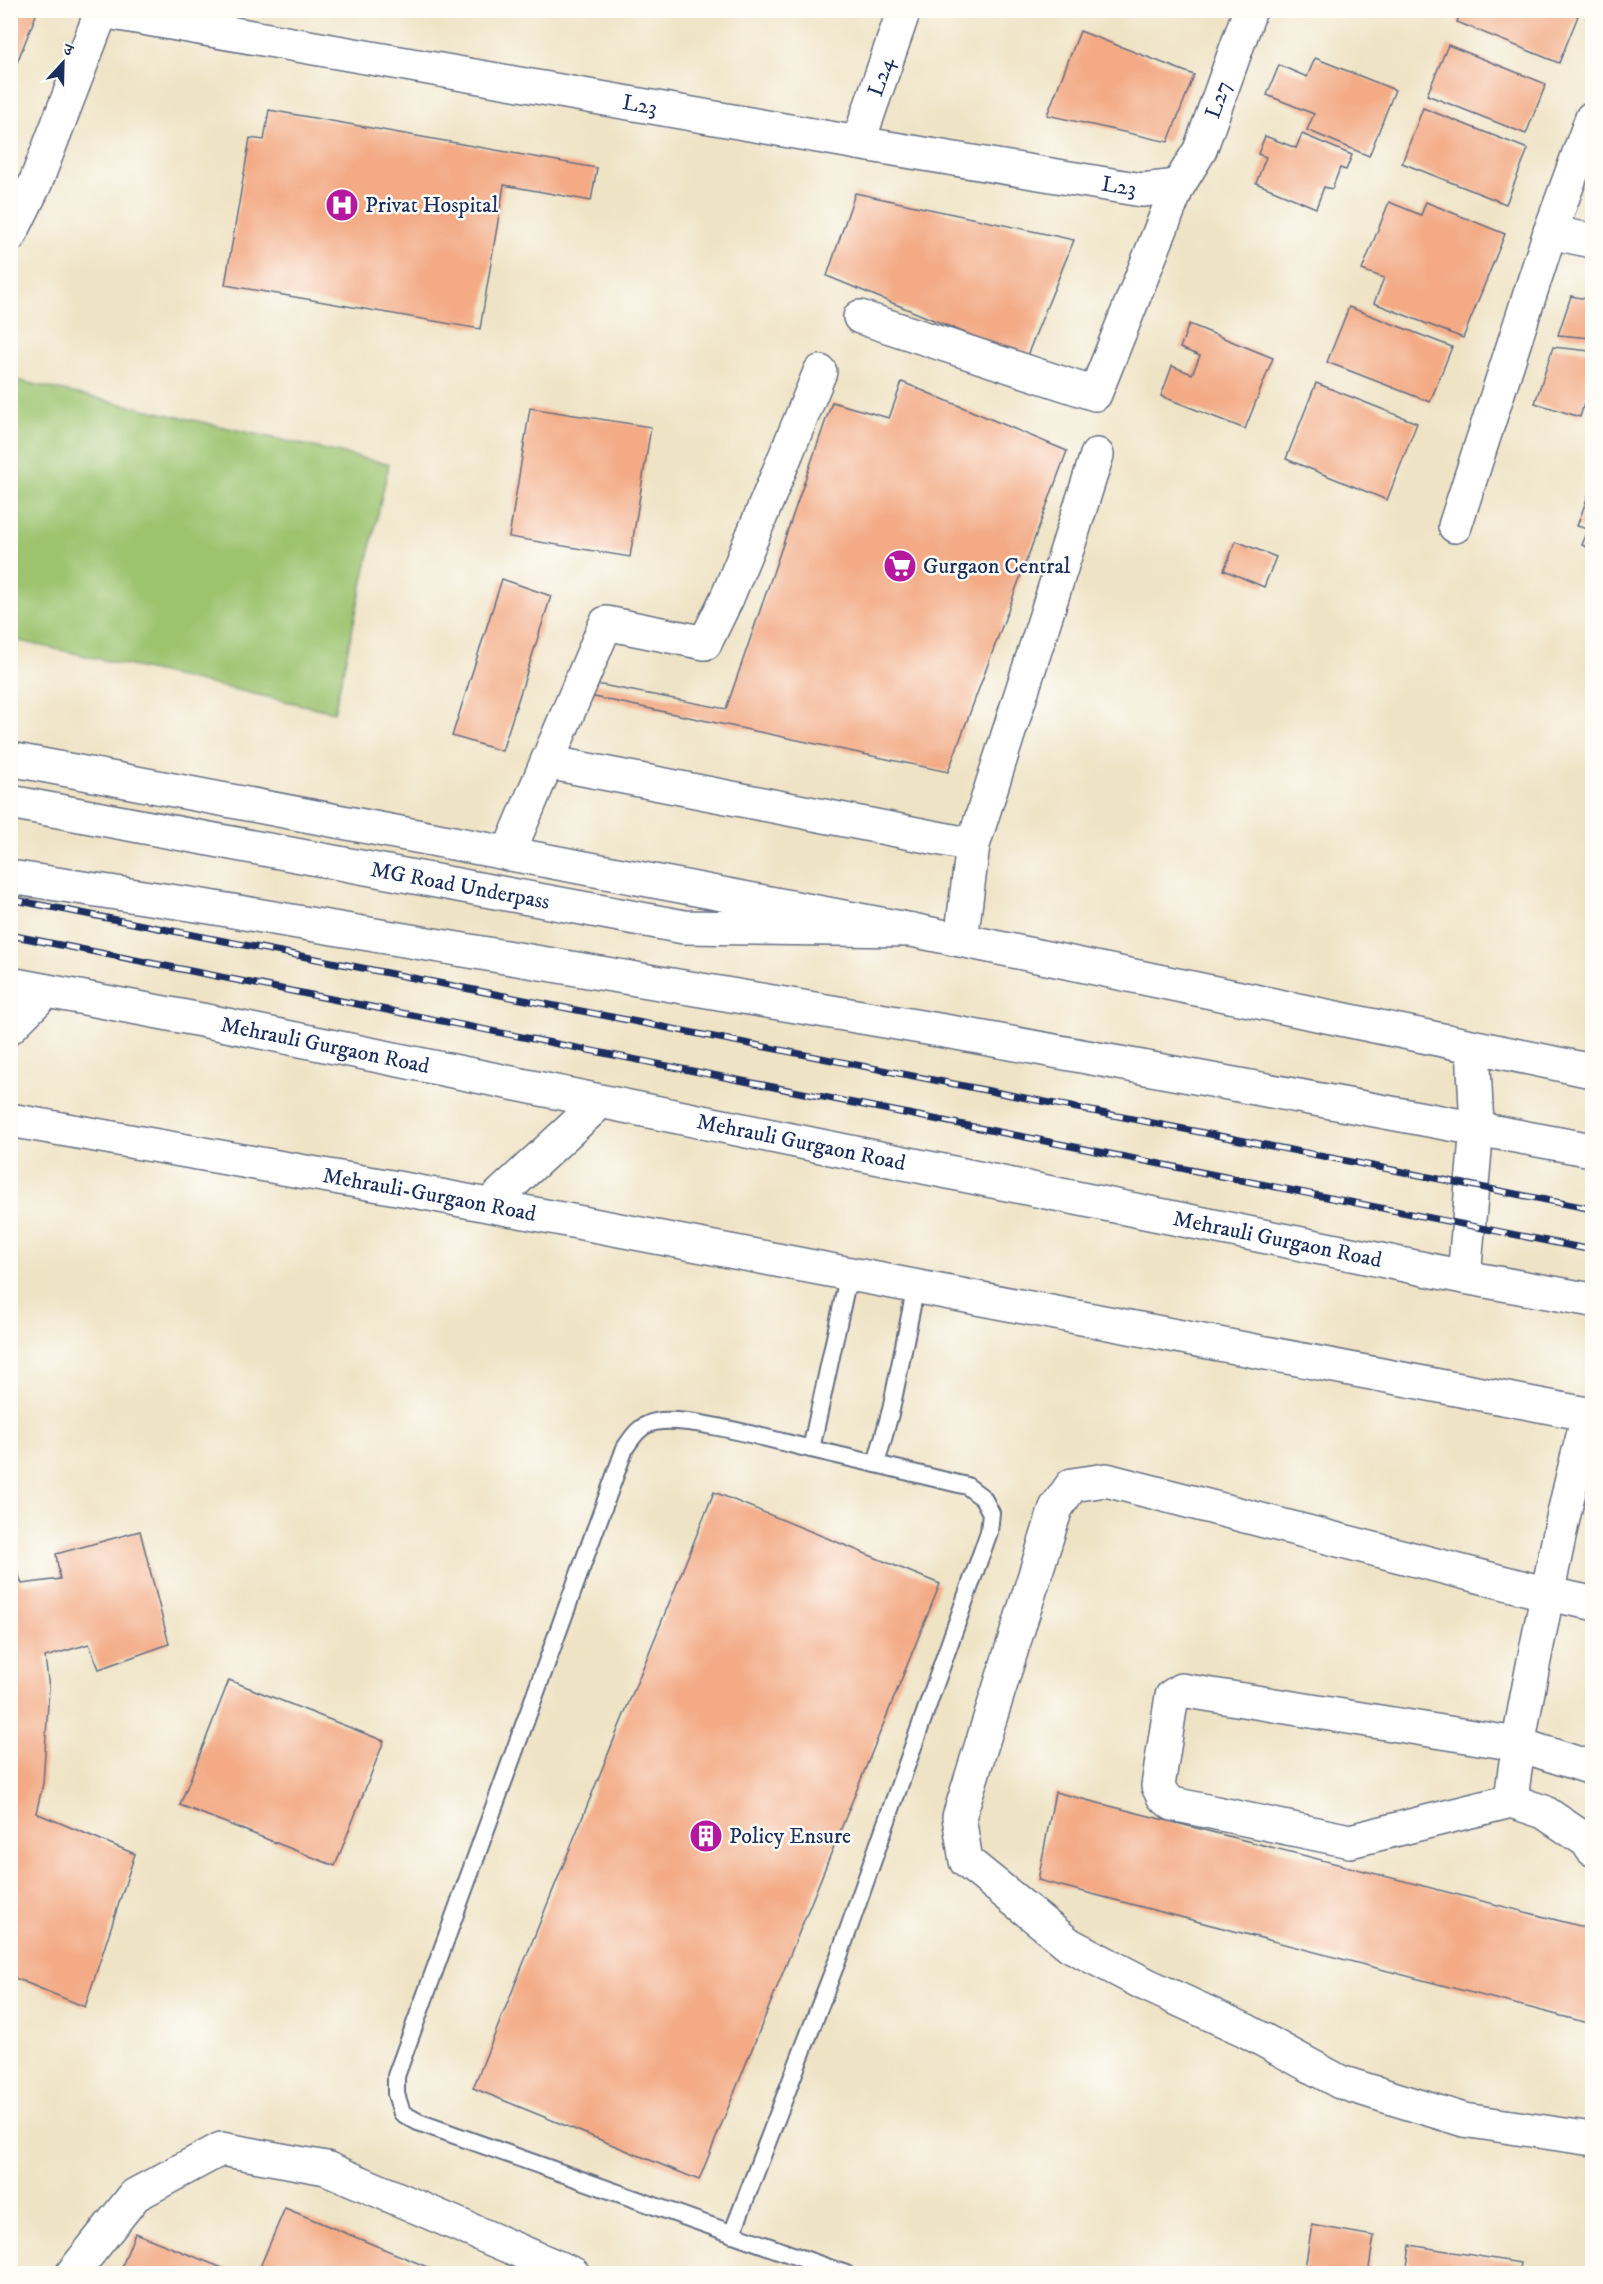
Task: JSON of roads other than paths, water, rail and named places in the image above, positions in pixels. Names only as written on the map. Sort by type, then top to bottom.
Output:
[{"type":"main road","name":"L24","points":[[858,143],[904,10]]},
{"type":"main road","name":"L27","points":[[860,317],[1095,394],[1178,186],[1200,150],[1250,10]]},
{"type":"main road","name":"L23","points":[[102,11],[858,143],[1142,190],[1178,186]]},
{"type":"main road","points":[[10,235],[35,184],[102,11]]},
{"type":"main road","points":[[1455,526],[1550,232],[1593,118]]},
{"type":"main road","points":[[1550,232],[1593,241]]},
{"type":"main road","points":[[508,854],[606,623],[705,643],[727,598],[820,372]]},
{"type":"main road","points":[[961,940],[973,845],[1097,455]]},
{"type":"main road","points":[[10,759],[912,930],[1593,1071]]},
{"type":"main road","points":[[547,762],[973,845]]},
{"type":"main road","name":"MG Road Underpass","points":[[10,802],[684,927],[912,930]]},
{"type":"main road","points":[[10,877],[203,906],[927,1028],[1478,1127],[1593,1150]]},
{"type":"main road","name":"Mehrauli Gurgaon Road","points":[[10,984],[212,1022],[1464,1277],[1593,1300]]},
{"type":"main road","points":[[10,1027],[46,991]]},
{"type":"main road","points":[[1464,1277],[1478,1127],[1473,1047]]},
{"type":"main road","points":[[489,1205],[600,1102]]},
{"type":"main road","name":"Mehrauli-Gurgaon Road","points":[[10,1120],[489,1205],[1591,1415]]},
{"type":"main road","points":[[1511,1801],[1517,1744],[1548,1594],[1576,1459],[1591,1415]]},
{"type":"main road","points":[[1593,1603],[1548,1594],[1106,1480],[1072,1485],[1056,1508],[959,1817],[966,1861],[1070,1945],[1145,1984],[1245,2030],[1340,2082],[1464,2120],[1593,2139]]},
{"type":"main road","points":[[1593,1768],[1517,1744],[1181,1690],[1172,1696],[1158,1786],[1163,1796],[1173,1804],[1350,1841],[1511,1801],[1544,1812],[1587,1841],[1593,1849]]},
{"type":"main road","points":[[72,2274],[135,2195],[221,2149],[326,2168],[573,2274]]},
{"type":"lane","points":[[811,1449],[849,1273]]},
{"type":"lane","points":[[876,1464],[891,1410],[916,1286]]},
{"type":"lane","points":[[732,2234],[839,1956],[989,1532],[992,1513],[983,1498],[967,1486],[678,1420],[654,1422],[637,1430],[625,1448],[396,2076],[396,2094],[402,2113],[418,2122],[732,2234],[846,2274]]},
{"type":"railway","points":[[10,899],[1592,1209]]},
{"type":"railway","points":[[10,935],[1592,1250]]},
{"type":"place","name":"Privat Hospital","points":[[342,205]]},
{"type":"place","name":"Gurgaon Central","points":[[900,566]]},
{"type":"place","name":"Policy Ensure","points":[[706,1836]]}]
